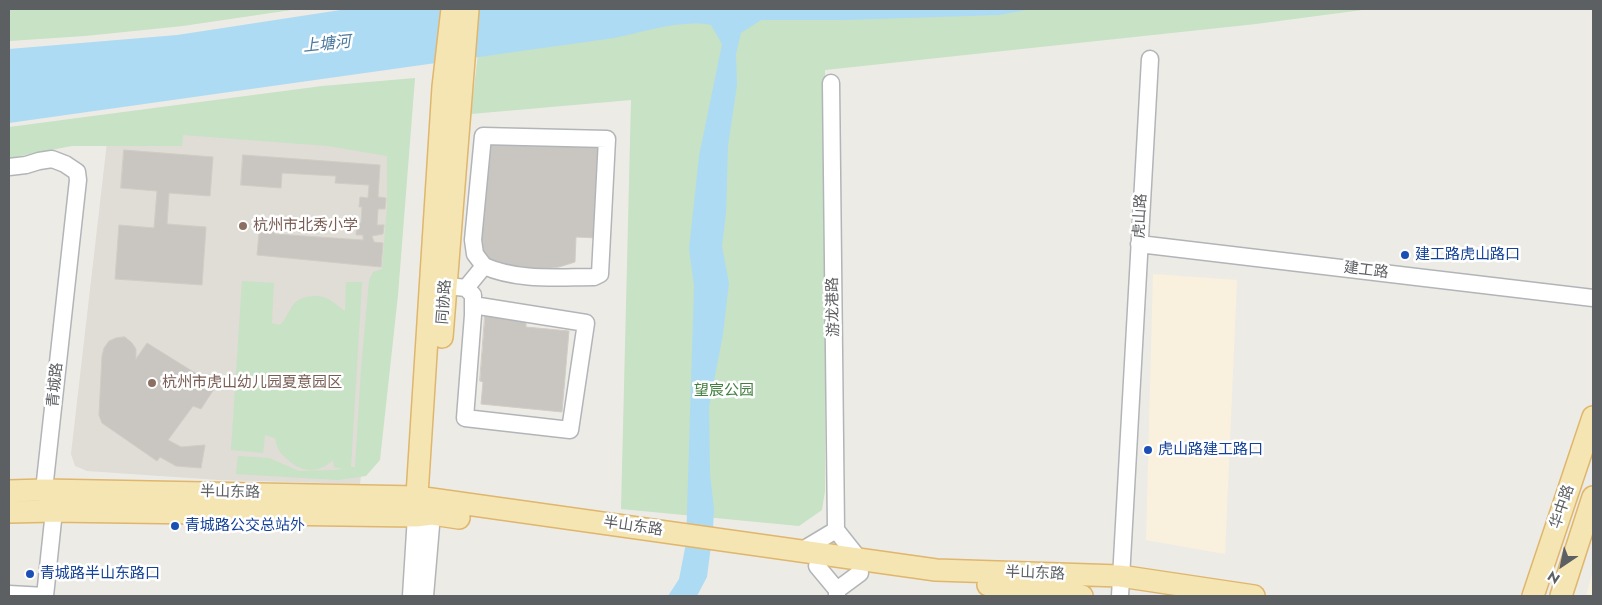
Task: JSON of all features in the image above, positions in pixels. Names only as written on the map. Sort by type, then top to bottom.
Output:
[{"type":"main road","name":"同协路","points":[[424,507],[456,286],[452,9]]},
{"type":"main road","name":"同协路","points":[[424,507],[452,86],[468,9]]},
{"type":"main road","name":"华中路","points":[[1533,596],[1593,418]]},
{"type":"main road","name":"半山东路","points":[[9,491],[44,490],[424,507],[652,536],[716,546],[816,566],[936,570],[1254,596]]},
{"type":"main road","name":"华中路","points":[[1561,596],[1593,497]]},
{"type":"main road","name":"半山东路","points":[[9,512],[424,507]]},
{"type":"main road","name":"半山东路","points":[[716,546],[801,551],[930,581],[966,582],[1082,596]]},
{"type":"street","name":"虎山路","points":[[1120,586],[1150,59]]},
{"type":"street","name":"游龙港路","points":[[831,83],[836,530]]},
{"type":"street","points":[[483,136],[607,139],[600,274],[594,277],[528,276],[499,272],[484,266],[475,254],[474,240],[483,136]]},
{"type":"street","name":"青城路","points":[[9,167],[26,166],[52,159],[65,164],[77,172],[78,180],[44,490]]},
{"type":"street","name":"建工路","points":[[1139,244],[1593,298]]},
{"type":"street","points":[[473,305],[586,323],[570,430],[465,418],[473,295],[456,286],[484,266]]},
{"type":"street","points":[[9,594],[46,596],[54,511],[44,490]]},
{"type":"street","name":"同协路","points":[[411,596],[424,507]]},
{"type":"street","name":"同协路","points":[[424,507],[425,596]]},
{"type":"street","points":[[801,551],[836,530],[859,566],[837,593],[816,566]]},
{"type":"shaded area","name":"杭州市北秀小学","points":[[109,125],[399,147],[360,484],[219,480],[87,471],[75,466],[71,454]]},
{"type":"shaded area","points":[[1153,274],[1237,280],[1225,554],[1146,540]]},
{"type":"shaded area","points":[[1593,570],[1593,596],[1586,596]]},
{"type":"green space","points":[[9,9],[298,9],[183,26],[85,36],[9,41]]},
{"type":"green space","name":"望宸公园","points":[[483,9],[1370,9],[1256,24],[825,70],[825,491],[822,510],[799,526],[621,509],[631,100],[471,114]]},
{"type":"green space","points":[[415,78],[398,295],[380,460],[366,476],[338,480],[236,474],[238,456],[269,458],[299,471],[343,469],[334,467],[333,460],[316,470],[298,467],[280,452],[275,438],[265,435],[263,453],[231,450],[242,281],[274,283],[272,323],[280,325],[296,302],[308,297],[318,296],[326,298],[345,311],[346,282],[362,282],[351,467],[355,467],[369,281],[373,272],[382,269],[387,207],[387,156],[328,146],[183,135],[182,146],[72,146],[9,158],[9,127],[322,86]]},
{"type":"water","name":"上塘河","points":[[347,9],[1032,9],[999,15],[844,20],[761,20],[741,33],[736,54],[737,85],[728,146],[726,213],[722,246],[729,283],[723,334],[709,407],[710,474],[714,509],[707,577],[697,596],[668,596],[679,579],[686,543],[694,286],[689,249],[699,156],[722,44],[711,25],[675,25],[614,38],[9,123],[9,49],[177,35]]},
{"type":"building","points":[[487,142],[599,144],[597,238],[576,237],[575,262],[559,267],[536,270],[499,266],[486,256],[480,247]]},
{"type":"building","points":[[124,150],[213,157],[210,196],[169,193],[167,224],[206,227],[202,285],[115,279],[119,225],[154,228],[157,191],[121,188]]},
{"type":"building","points":[[243,155],[380,165],[378,197],[386,198],[385,209],[378,209],[377,225],[384,225],[383,234],[372,236],[374,242],[383,243],[381,267],[257,255],[260,223],[272,224],[275,234],[363,240],[363,235],[356,235],[357,222],[361,223],[362,207],[359,207],[360,197],[368,198],[369,185],[335,183],[336,176],[282,173],[281,188],[241,185]]},
{"type":"building","points":[[485,316],[526,320],[526,327],[569,331],[562,412],[481,404],[483,382],[480,381]]},
{"type":"building","points":[[125,337],[136,349],[136,359],[147,343],[216,386],[201,409],[193,406],[168,440],[181,447],[205,445],[201,468],[176,466],[160,457],[157,461],[102,423],[99,415],[104,348],[109,341]]},
{"type":"place","name":"杭州市北秀小学","points":[[243,226]]},
{"type":"place","name":"建工路虎山路口","points":[[1405,255]]},
{"type":"place","name":"杭州市虎山幼儿园夏意园区","points":[[152,383]]},
{"type":"place","name":"虎山路建工路口","points":[[1148,450]]},
{"type":"place","name":"青城路公交总站外","points":[[175,526]]},
{"type":"place","name":"青城路半山东路口","points":[[30,574]]}]
